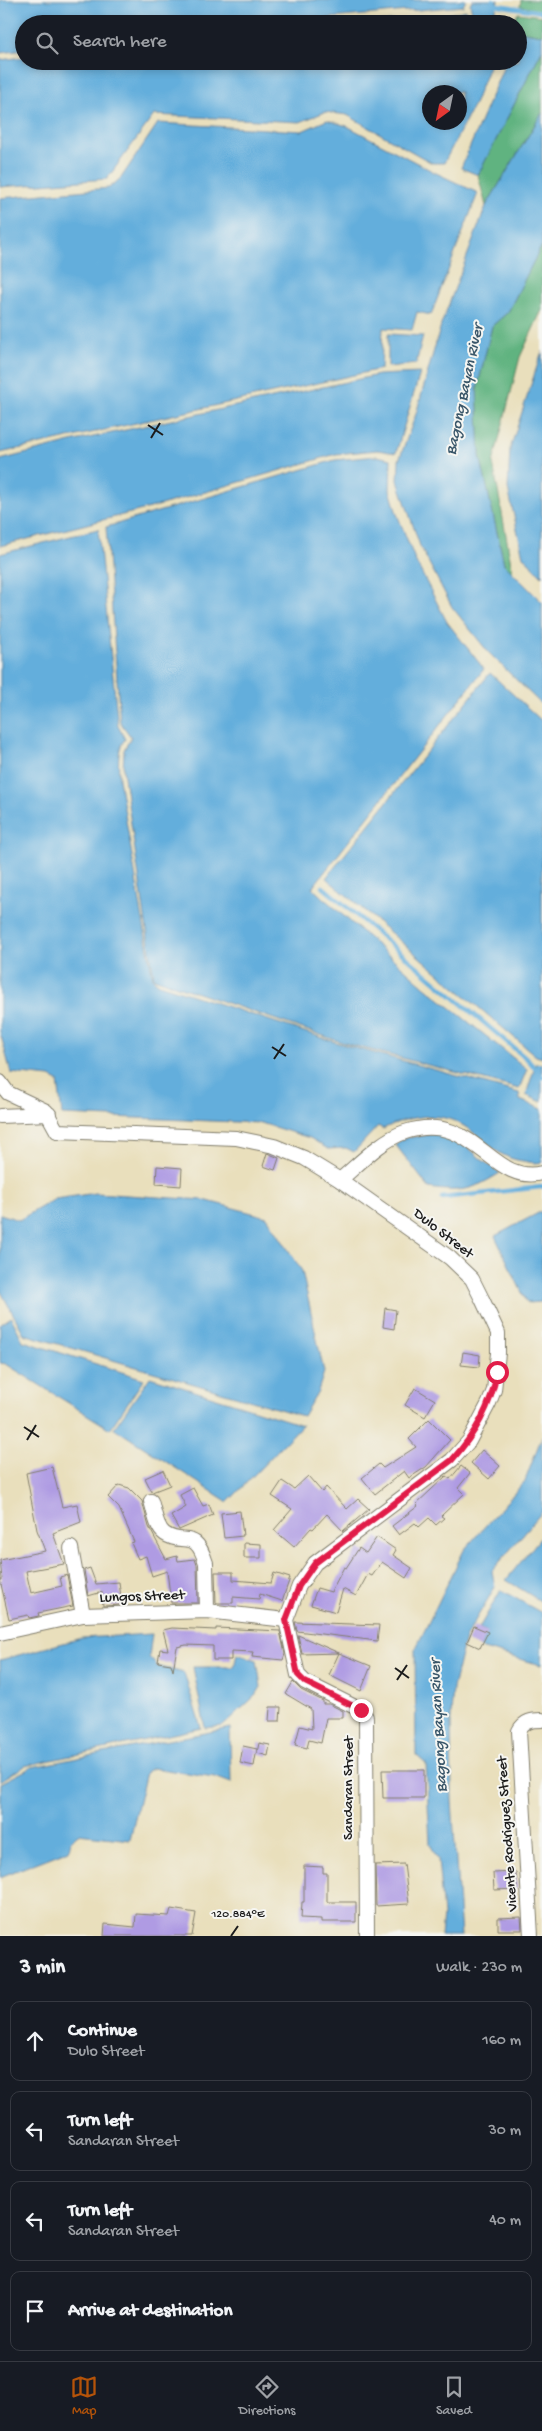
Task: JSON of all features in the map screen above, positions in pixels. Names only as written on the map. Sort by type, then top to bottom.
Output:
[{"type":"street","name":"Dulo Street","points":[[0,1082],[8,1092],[50,1114],[57,1131],[236,1138],[274,1146],[304,1158],[340,1180],[450,1258],[472,1279],[498,1333],[497,1372],[489,1403],[469,1441],[452,1460],[315,1563],[299,1586],[286,1620]]},
{"type":"street","points":[[0,1116],[50,1114]]},
{"type":"street","points":[[340,1180],[352,1172],[371,1152],[398,1135],[406,1132],[437,1128],[464,1136],[507,1169],[537,1174],[542,1173]]},
{"type":"street","points":[[151,1502],[160,1529],[165,1534],[191,1540],[198,1544],[206,1562],[207,1611]]},
{"type":"street","points":[[71,1548],[83,1615]]},
{"type":"street","name":"Lungos Street","points":[[0,1633],[83,1615],[207,1611],[286,1620]]},
{"type":"street","name":"Sandaran Street","points":[[286,1620],[298,1675],[305,1682],[361,1710],[366,1717],[367,1936]]},
{"type":"street","name":"Vicente Rodriguez Street","points":[[532,1936],[519,1731],[522,1725],[531,1720],[542,1720]]},
{"type":"green space","points":[[521,0],[542,0],[542,11],[520,6]]},
{"type":"green space","points":[[518,13],[542,16],[542,35],[527,32],[527,15],[517,15]]},
{"type":"green space","points":[[542,50],[542,113],[486,206],[478,175]]},
{"type":"green space","points":[[542,245],[542,310],[520,357],[493,463],[513,574],[504,564],[480,456],[477,389],[492,326],[508,312]]},
{"type":"water","points":[[0,0],[466,0],[463,6],[364,15],[15,15],[15,51],[0,53]]},
{"type":"water","points":[[472,0],[498,0],[495,14],[476,15],[472,12],[470,4]]},
{"type":"water","points":[[466,10],[468,15],[445,15]]},
{"type":"water","points":[[527,32],[542,35],[542,50],[478,175],[461,168],[502,70],[527,70]]},
{"type":"water","points":[[15,58],[15,70],[487,70],[467,118],[467,85],[422,85],[422,130],[461,130],[444,163],[432,163],[347,115],[325,112],[300,122],[154,115],[107,179],[0,187],[0,60]]},
{"type":"water","name":"Bagong Bayan River","points":[[542,113],[542,245],[508,312],[492,326],[477,389],[480,456],[504,564],[542,602],[542,705],[489,653],[452,607],[420,546],[398,481],[399,460],[416,414],[441,325],[486,206]]},
{"type":"water","points":[[327,120],[347,126],[478,193],[431,315],[417,312],[412,330],[383,328],[381,369],[0,453],[0,198],[109,188],[121,178],[158,123],[302,131]]},
{"type":"water","points":[[388,334],[423,336],[416,364],[388,367]]},
{"type":"water","points":[[542,351],[542,576],[523,556],[508,489],[510,449]]},
{"type":"water","points":[[420,373],[396,453],[377,450],[336,454],[154,507],[0,546],[0,460],[75,441],[378,375]]},
{"type":"water","points":[[377,456],[391,459],[390,490],[397,514],[416,562],[447,622],[484,669],[312,888],[425,987],[527,1069],[519,1089],[344,1043],[154,978],[123,770],[124,750],[131,737],[120,722],[106,527],[335,460]]},
{"type":"water","points":[[98,529],[118,726],[125,739],[119,753],[119,779],[153,979],[159,984],[338,1043],[519,1093],[520,1100],[542,1109],[542,1162],[530,1162],[506,1156],[464,1126],[454,1121],[434,1116],[413,1118],[383,1129],[378,1126],[354,1152],[346,1148],[328,1149],[310,1138],[261,1123],[62,1115],[58,1081],[50,1077],[11,1073],[0,1032],[0,554]]},
{"type":"water","points":[[490,673],[542,721],[542,1058],[536,1056],[326,878]]},
{"type":"water","points":[[536,1063],[542,1064],[542,1102],[526,1095]]},
{"type":"water","points":[[441,1133],[461,1141],[500,1173],[474,1187],[466,1189],[429,1188],[395,1144],[405,1138]]},
{"type":"water","points":[[96,1193],[204,1200],[267,1217],[302,1271],[324,1372],[318,1391],[303,1416],[24,1334],[0,1290],[0,1214],[19,1220],[55,1199]]},
{"type":"water","points":[[542,1211],[542,1302],[527,1303],[495,1236]]},
{"type":"water","points":[[11,1317],[23,1341],[144,1379],[110,1429],[6,1364],[0,1363],[0,1325]]},
{"type":"water","points":[[150,1377],[302,1425],[228,1502],[114,1428]]},
{"type":"water","name":"Bagong Bayan River","points":[[542,1436],[542,1512],[492,1571],[495,1587],[465,1638],[453,1688],[451,1716],[452,1801],[461,1936],[441,1936],[443,1915],[438,1859],[430,1844],[426,1764],[416,1755],[415,1650],[464,1550],[525,1481]]},
{"type":"water","points":[[542,1536],[542,1602],[506,1580]]},
{"type":"water","points":[[501,1590],[542,1613],[541,1665],[480,1648],[487,1632],[479,1628]]},
{"type":"water","points":[[152,1634],[149,1657],[157,1666],[184,1673],[201,1728],[25,1766],[0,1781],[0,1660],[82,1638]]},
{"type":"water","points":[[237,1654],[257,1660],[261,1687],[256,1695],[223,1726],[205,1728],[193,1667],[234,1667]]},
{"type":"water","points":[[230,1728],[231,1783],[215,1777],[152,1768],[146,1772],[130,1840],[78,1834],[71,1840],[69,1850],[0,1877],[1,1783],[32,1767]]},
{"type":"building","points":[[267,1153],[279,1158],[275,1170],[263,1166]]},
{"type":"building","points":[[157,1166],[182,1168],[181,1186],[156,1184]]},
{"type":"building","points":[[385,1308],[396,1310],[394,1329],[383,1327]]},
{"type":"building","points":[[463,1352],[480,1355],[479,1367],[461,1365]]},
{"type":"building","points":[[415,1388],[435,1400],[425,1417],[405,1405]]},
{"type":"building","points":[[429,1419],[450,1440],[426,1467],[409,1478],[404,1471],[375,1494],[362,1478],[379,1464],[383,1468],[416,1447],[409,1439]]},
{"type":"building","points":[[482,1450],[500,1466],[489,1479],[471,1463]]},
{"type":"building","points":[[461,1466],[470,1473],[458,1488],[464,1494],[441,1516],[444,1518],[436,1525],[429,1518],[419,1527],[415,1523],[399,1535],[392,1526],[418,1506],[416,1504],[446,1476],[450,1479]]},
{"type":"building","points":[[52,1467],[62,1507],[77,1504],[81,1522],[53,1533],[64,1564],[26,1571],[31,1593],[62,1586],[60,1577],[67,1575],[73,1606],[38,1613],[39,1616],[29,1618],[28,1615],[9,1619],[0,1580],[2,1580],[0,1560],[45,1551],[37,1530],[26,1473]]},
{"type":"building","points":[[163,1470],[170,1485],[152,1492],[145,1478]]},
{"type":"building","points":[[308,1476],[322,1492],[326,1487],[347,1509],[358,1499],[369,1509],[343,1531],[327,1514],[294,1547],[274,1530],[292,1509],[272,1496],[282,1481],[294,1489]]},
{"type":"building","points":[[119,1485],[129,1488],[142,1501],[149,1527],[166,1559],[177,1556],[178,1561],[195,1559],[197,1565],[198,1603],[171,1603],[167,1571],[152,1576],[146,1556],[138,1559],[131,1543],[134,1542],[119,1508],[108,1497]]},
{"type":"building","points":[[193,1488],[203,1506],[209,1504],[213,1515],[179,1530],[171,1516],[186,1507],[180,1495]]},
{"type":"building","points":[[240,1511],[243,1536],[224,1538],[221,1513]]},
{"type":"building","points":[[377,1537],[396,1550],[393,1555],[412,1568],[406,1578],[382,1562],[372,1576],[368,1574],[356,1596],[343,1589],[336,1612],[311,1605],[317,1588],[331,1592],[344,1567],[346,1568],[359,1548],[366,1553]]},
{"type":"building","points":[[244,1543],[261,1544],[261,1558],[244,1558]]},
{"type":"building","points":[[90,1568],[96,1584],[119,1582],[122,1605],[103,1606],[102,1592],[88,1596],[84,1570]]},
{"type":"building","points":[[215,1572],[233,1572],[233,1580],[271,1583],[274,1573],[290,1578],[282,1601],[260,1594],[259,1599],[233,1597],[233,1603],[216,1603]]},
{"type":"building","points":[[295,1622],[379,1625],[377,1641],[297,1631]]},
{"type":"building","points":[[474,1626],[488,1632],[480,1648],[467,1642]]},
{"type":"building","points":[[172,1628],[280,1631],[285,1654],[283,1660],[252,1657],[253,1652],[231,1651],[231,1660],[213,1660],[213,1646],[186,1645],[177,1647],[173,1671],[171,1664],[158,1662],[160,1649],[168,1650],[163,1630]]},
{"type":"building","points":[[298,1635],[339,1653],[302,1654]]},
{"type":"building","points":[[339,1653],[371,1666],[361,1691],[329,1675]]},
{"type":"building","points":[[293,1682],[301,1690],[323,1701],[323,1704],[329,1704],[343,1711],[343,1718],[326,1718],[321,1743],[309,1740],[307,1748],[295,1745],[300,1726],[312,1729],[311,1709],[286,1694]]},
{"type":"building","points":[[270,1707],[281,1707],[280,1721],[269,1721]]},
{"type":"building","points":[[259,1743],[270,1745],[268,1756],[257,1753]]},
{"type":"building","points":[[243,1746],[257,1749],[254,1766],[240,1763]]},
{"type":"building","points":[[382,1770],[424,1770],[424,1798],[383,1798]]},
{"type":"building","points":[[404,1864],[409,1904],[376,1906],[375,1865]]},
{"type":"building","points":[[304,1866],[323,1867],[323,1873],[327,1873],[327,1902],[356,1902],[356,1922],[321,1922],[321,1919],[301,1918],[302,1902],[304,1902]]},
{"type":"building","points":[[516,1872],[517,1889],[494,1890],[493,1873]]},
{"type":"building","points":[[171,1909],[196,1913],[192,1936],[104,1936],[105,1924],[135,1927],[136,1914],[169,1916]]},
{"type":"building","points":[[521,1917],[522,1930],[498,1930],[498,1918]]},
{"type":"waterway","points":[[493,0],[492,4],[542,12]]},
{"type":"waterway","points":[[323,887],[528,1060],[542,1077]]},
{"type":"waterway","points":[[442,1198],[542,1187]]},
{"type":"route","points":[[361,1710],[305,1682],[298,1675],[286,1620],[291,1605],[299,1586],[315,1563],[452,1460],[469,1441],[489,1403],[494,1390],[497,1372]]}]
